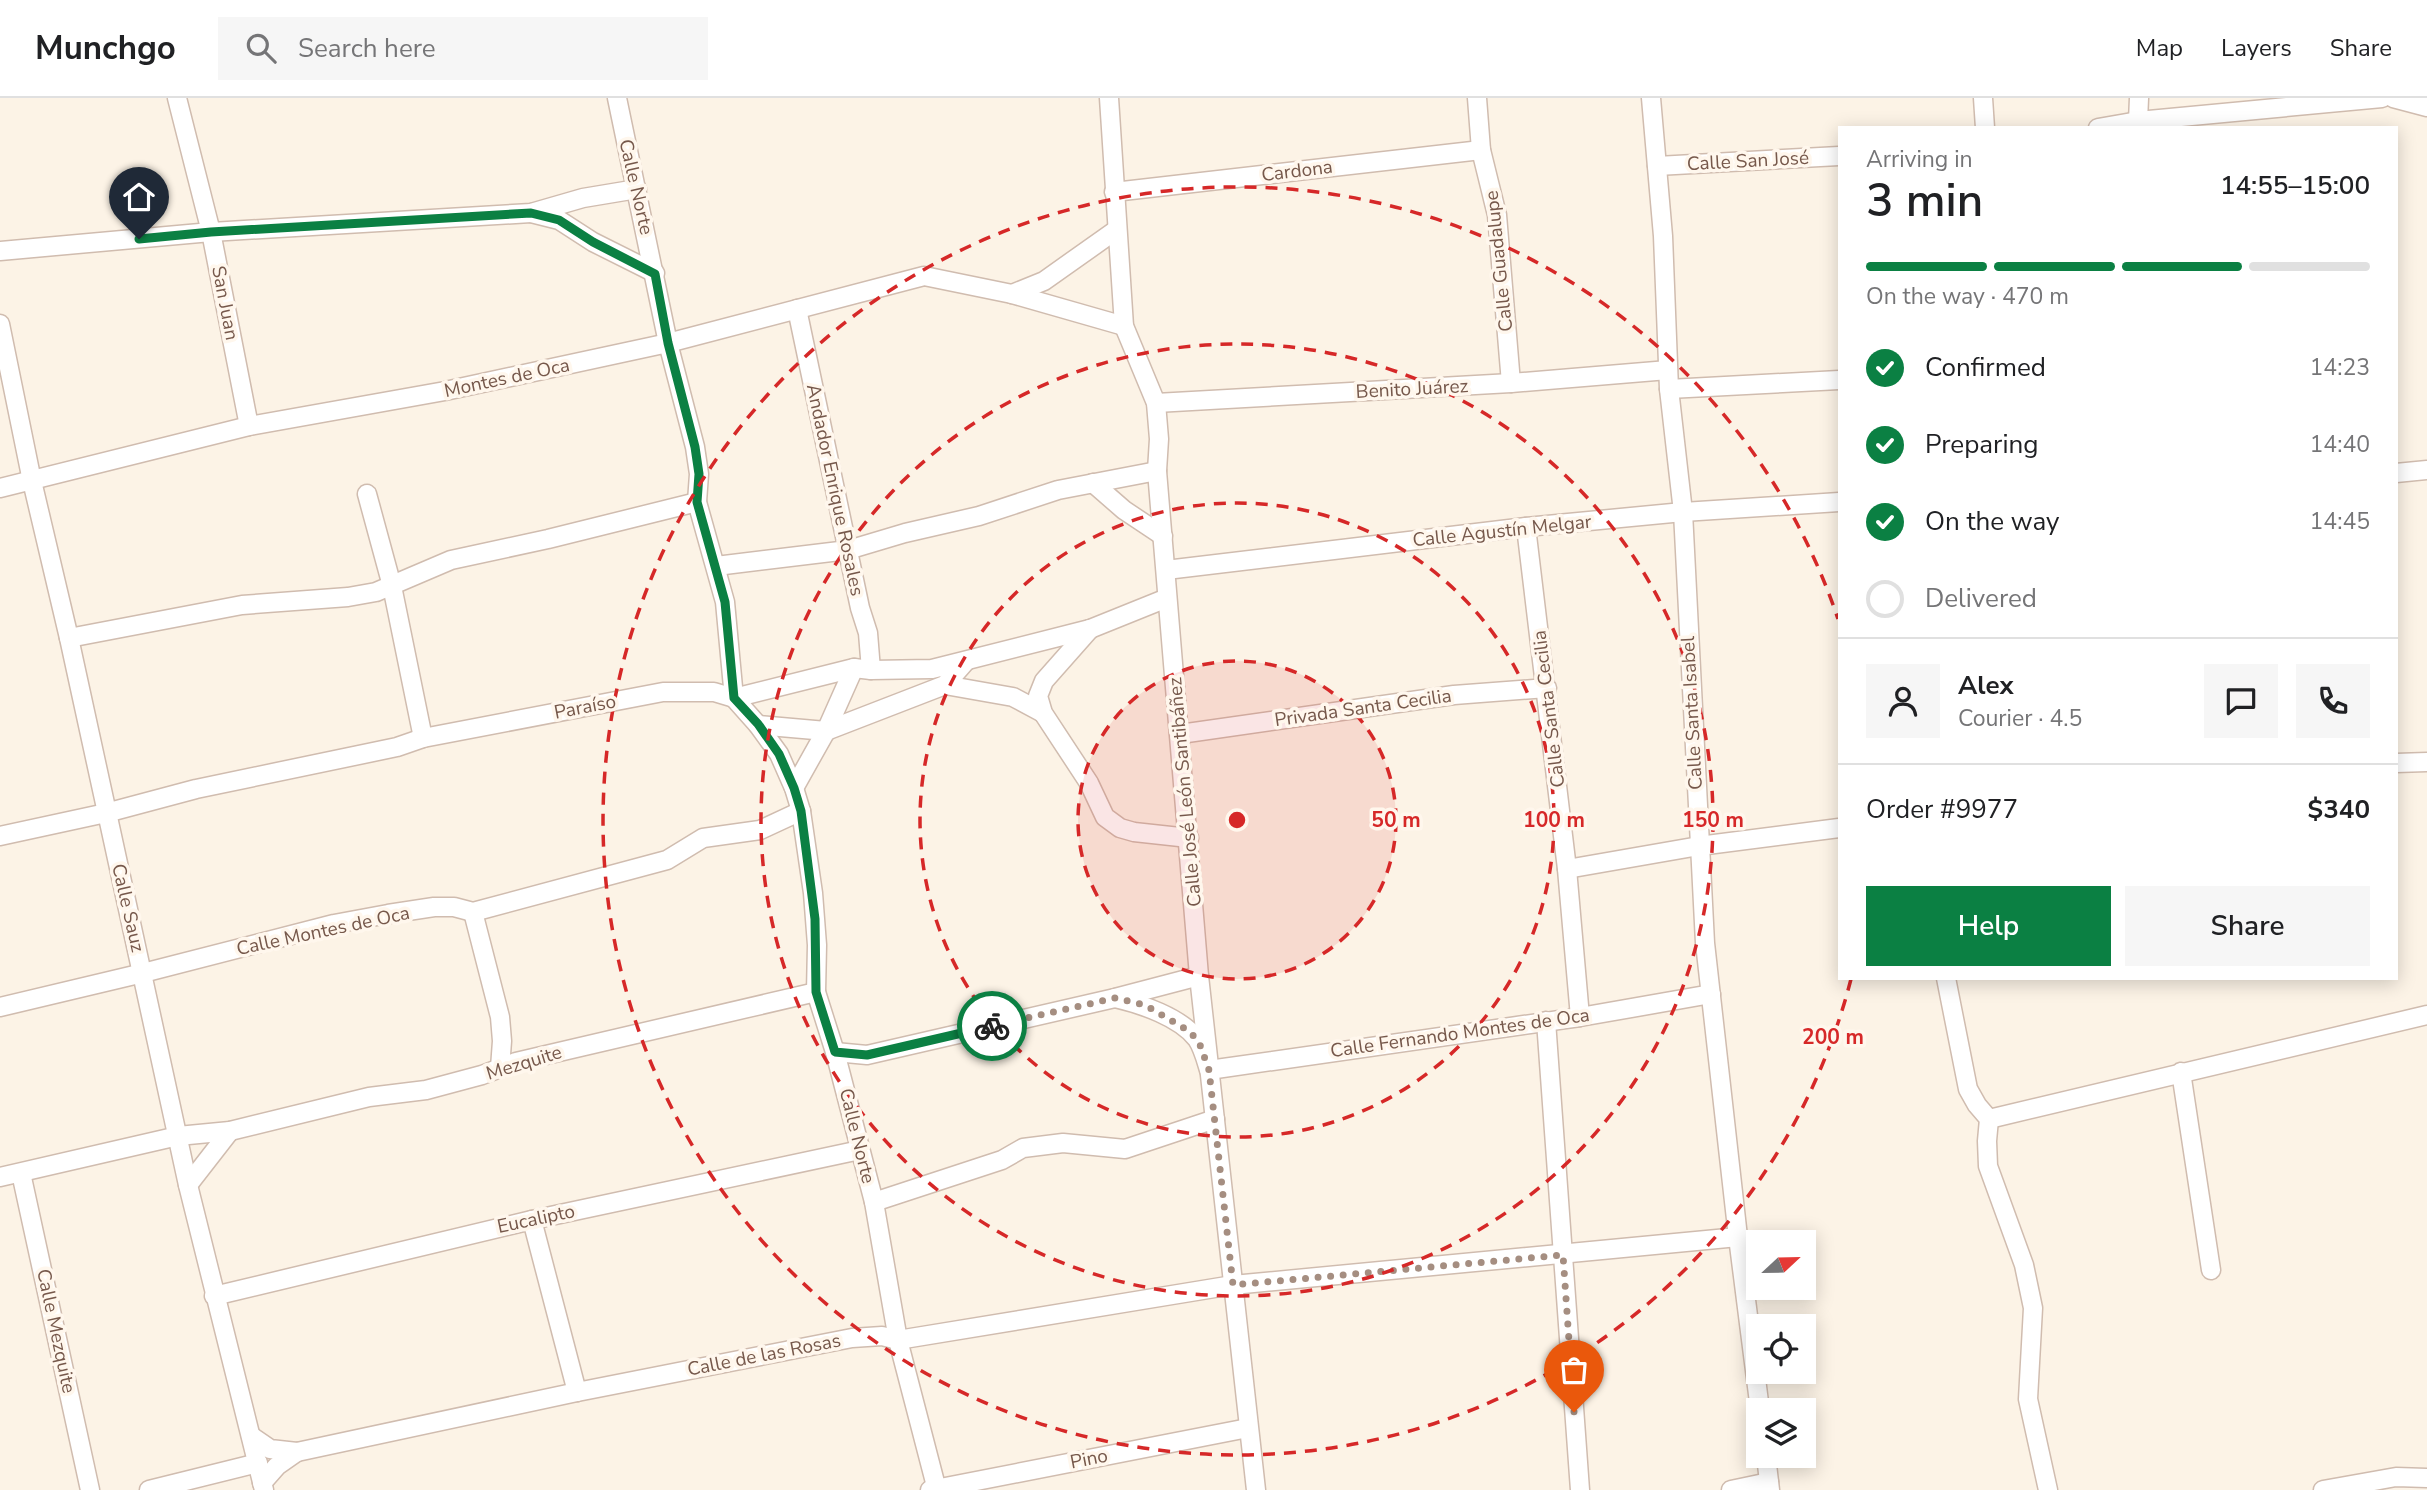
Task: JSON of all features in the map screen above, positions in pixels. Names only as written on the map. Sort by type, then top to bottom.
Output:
[{"type":"street","name":"San Juan","points":[[177,98],[211,232],[249,426]]},
{"type":"street","name":"Calle Norte","points":[[617,98],[668,343],[695,447],[699,474],[697,502],[725,602],[734,698],[758,724],[779,754],[801,811],[815,919],[816,992],[835,1052],[874,1202],[898,1340],[934,1489]]},
{"type":"street","name":"Calle José León Santibáñez","points":[[1109,98],[1124,326],[1156,403],[1159,439],[1157,471],[1199,976],[1256,1490]]},
{"type":"street","name":"Calle Guadalupe","points":[[1476,98],[1481,150],[1497,215],[1511,383]]},
{"type":"street","name":"Calle Santa Isabel","points":[[1651,98],[1663,236],[1669,389],[1683,512],[1704,943],[1758,1398]]},
{"type":"street","points":[[1983,98],[1985,126]]},
{"type":"street","points":[[2138,121],[2139,98]]},
{"type":"street","points":[[2109,126],[2382,98]]},
{"type":"street","points":[[2393,98],[2427,107]]},
{"type":"street","name":"Cardona","points":[[1114,192],[1481,150]]},
{"type":"street","name":"Calle San José","points":[[1657,166],[1838,156]]},
{"type":"street","points":[[0,251],[211,232],[531,213],[583,198],[637,189]]},
{"type":"street","points":[[531,213],[559,220],[593,242],[655,274]]},
{"type":"street","points":[[1012,293],[1044,281],[1116,230]]},
{"type":"street","name":"Montes de Oca","points":[[0,488],[249,426],[445,391],[668,343],[924,276],[1012,293]]},
{"type":"street","points":[[1012,293],[1124,326]]},
{"type":"street","name":"Andador Enrique Rosales","points":[[797,309],[860,608],[868,633],[862,669]]},
{"type":"street","name":"Calle Sauz","points":[[0,324],[32,481],[69,638],[188,1185],[263,1486]]},
{"type":"street","name":"Benito Juárez","points":[[1156,403],[1511,383],[1668,370]]},
{"type":"street","points":[[1669,389],[1838,380]]},
{"type":"street","points":[[2398,473],[2427,470]]},
{"type":"street","points":[[716,565],[848,550],[905,533],[979,516],[1058,490],[1157,471]]},
{"type":"street","points":[[1093,483],[1124,510],[1163,536]]},
{"type":"street","points":[[367,494],[392,586],[423,738]]},
{"type":"street","points":[[69,638],[243,605],[348,597],[376,592],[451,560],[697,502]]},
{"type":"street","name":"Calle Agustín Melgar","points":[[1166,570],[1526,527],[1683,512],[1838,502]]},
{"type":"street","name":"Calle Santa Cecilia","points":[[1526,527],[1567,869],[1580,1017]]},
{"type":"street","name":"Paraíso","points":[[0,836],[106,813],[196,789],[397,747],[423,738],[663,692],[714,692],[734,698],[862,669],[932,669],[1090,629],[1167,598]]},
{"type":"street","points":[[1090,629],[1044,681],[1038,696],[1043,713],[1089,783],[1105,817],[1121,828],[1134,832],[1189,838]]},
{"type":"street","points":[[758,724],[826,731],[945,685],[966,661]]},
{"type":"street","points":[[794,788],[862,669]]},
{"type":"street","points":[[945,685],[1013,697],[1043,713]]},
{"type":"street","name":"Privada Santa Cecilia","points":[[1180,734],[1454,695],[1547,688]]},
{"type":"street","points":[[2398,763],[2427,762]]},
{"type":"street","name":"Calle Montes de Oca","points":[[0,1007],[388,914],[444,907],[473,912],[667,860],[703,838],[760,830],[801,811]]},
{"type":"street","points":[[1567,869],[1699,846],[1838,828]]},
{"type":"street","points":[[473,912],[500,1017],[500,1068]]},
{"type":"street","points":[[835,1052],[867,1055],[1199,976]]},
{"type":"street","points":[[1946,980],[1968,1089],[1989,1119],[1988,1166],[2024,1265],[2034,1308],[2028,1399],[2048,1490]]},
{"type":"street","name":"Mezquite","points":[[0,1177],[178,1136],[230,1131],[369,1097],[426,1090],[529,1059],[816,992]]},
{"type":"street","name":"Calle Fernando Montes de Oca","points":[[1209,1070],[1580,1017],[1711,994]]},
{"type":"street","points":[[1115,998],[1145,1005],[1189,1031],[1199,1042],[1209,1070]]},
{"type":"street","points":[[1989,1119],[2427,1015]]},
{"type":"street","points":[[1546,1020],[1580,1490]]},
{"type":"street","points":[[2182,1072],[2211,1270]]},
{"type":"street","points":[[874,1202],[1002,1160],[1023,1148],[1063,1143],[1125,1149],[1216,1119]]},
{"type":"street","points":[[188,1185],[230,1131]]},
{"type":"street","name":"Eucalipto","points":[[214,1296],[532,1220],[860,1150]]},
{"type":"street","name":"Calle Mezquite","points":[[21,1173],[90,1490]]},
{"type":"street","points":[[532,1220],[577,1392]]},
{"type":"street","name":"Calle de las Rosas","points":[[297,1452],[577,1392],[852,1338],[883,1336],[898,1340],[1233,1285],[1738,1237]]},
{"type":"street","name":"Pino","points":[[934,1489],[1248,1427]]},
{"type":"street","points":[[251,1436],[270,1449],[297,1452]]},
{"type":"street","points":[[263,1486],[277,1466],[297,1452]]},
{"type":"street","points":[[149,1490],[258,1464]]},
{"type":"street","points":[[1731,1490],[1770,1486],[1768,1468]]},
{"type":"street","points":[[2323,1490],[2396,1477],[2427,1478]]},
{"type":"way so far","points":[[992,1026],[1115,998],[1145,1005],[1189,1031],[1199,1042],[1209,1070],[1233,1285],[1563,1255],[1574,1412]]},
{"type":"route","points":[[139,239],[211,232],[531,213],[559,220],[593,242],[655,274],[668,343],[695,447],[699,474],[697,502],[725,602],[734,698],[758,724],[779,754],[801,811],[813,893],[817,944],[816,992],[835,1052],[867,1055],[992,1026]]}]
